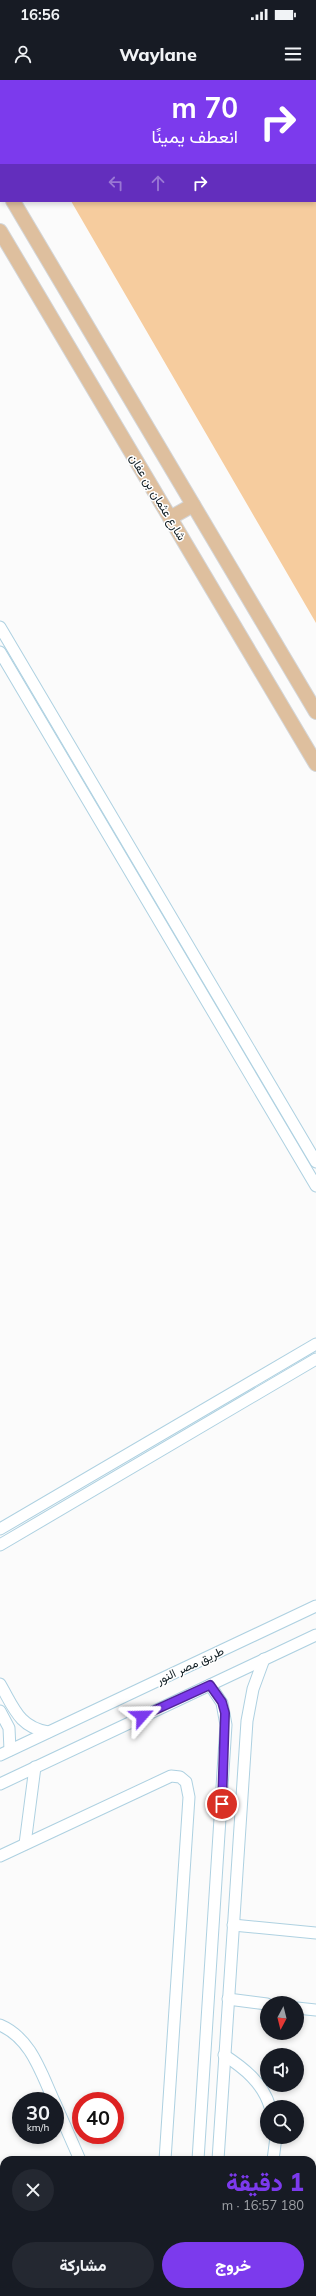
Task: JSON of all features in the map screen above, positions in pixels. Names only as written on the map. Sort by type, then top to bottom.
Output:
[{"type":"main road","points":[[14,202],[316,712]]},
{"type":"main road","name":"شارع عثمان بن عفان","points":[[0,231],[316,764]]},
{"type":"main road","points":[[170,518],[193,504]]},
{"type":"street","points":[[0,627],[316,1162]]},
{"type":"street","points":[[0,652],[316,1186]]},
{"type":"street","points":[[0,1529],[316,1344]]},
{"type":"street","points":[[0,1545],[316,1359]]},
{"type":"street","name":"طريق مصر النور","points":[[5,1753],[316,1606]]},
{"type":"street","points":[[0,1784],[316,1635]]},
{"type":"street","points":[[218,2156],[247,1721],[253,1689],[264,1659]]},
{"type":"street","points":[[0,1684],[23,1721],[35,1730],[48,1732]]},
{"type":"street","points":[[198,2156],[226,1725],[222,1702],[210,1685]]},
{"type":"street","points":[[0,1711],[9,1728],[5,1753]]},
{"type":"street","points":[[25,1844],[35,1767]]},
{"type":"street","points":[[0,1856],[171,1776],[180,1777],[186,1782],[189,1797],[166,2156]]},
{"type":"street","points":[[233,1925],[316,1933]]},
{"type":"street","points":[[228,1998],[260,2003]]},
{"type":"street","points":[[304,2009],[316,2010]]},
{"type":"street","points":[[0,2025],[19,2036],[28,2047],[49,2092]]},
{"type":"street","points":[[224,2055],[242,2067],[258,2083],[266,2100]]},
{"type":"street","points":[[64,2124],[78,2156]]},
{"type":"street","points":[[274,2156],[275,2144]]},
{"type":"shaded area","points":[[72,202],[316,202],[316,623]]},
{"type":"route","points":[[142,1716],[210,1685],[222,1702],[225,1713],[226,1725],[222,1804]]}]
